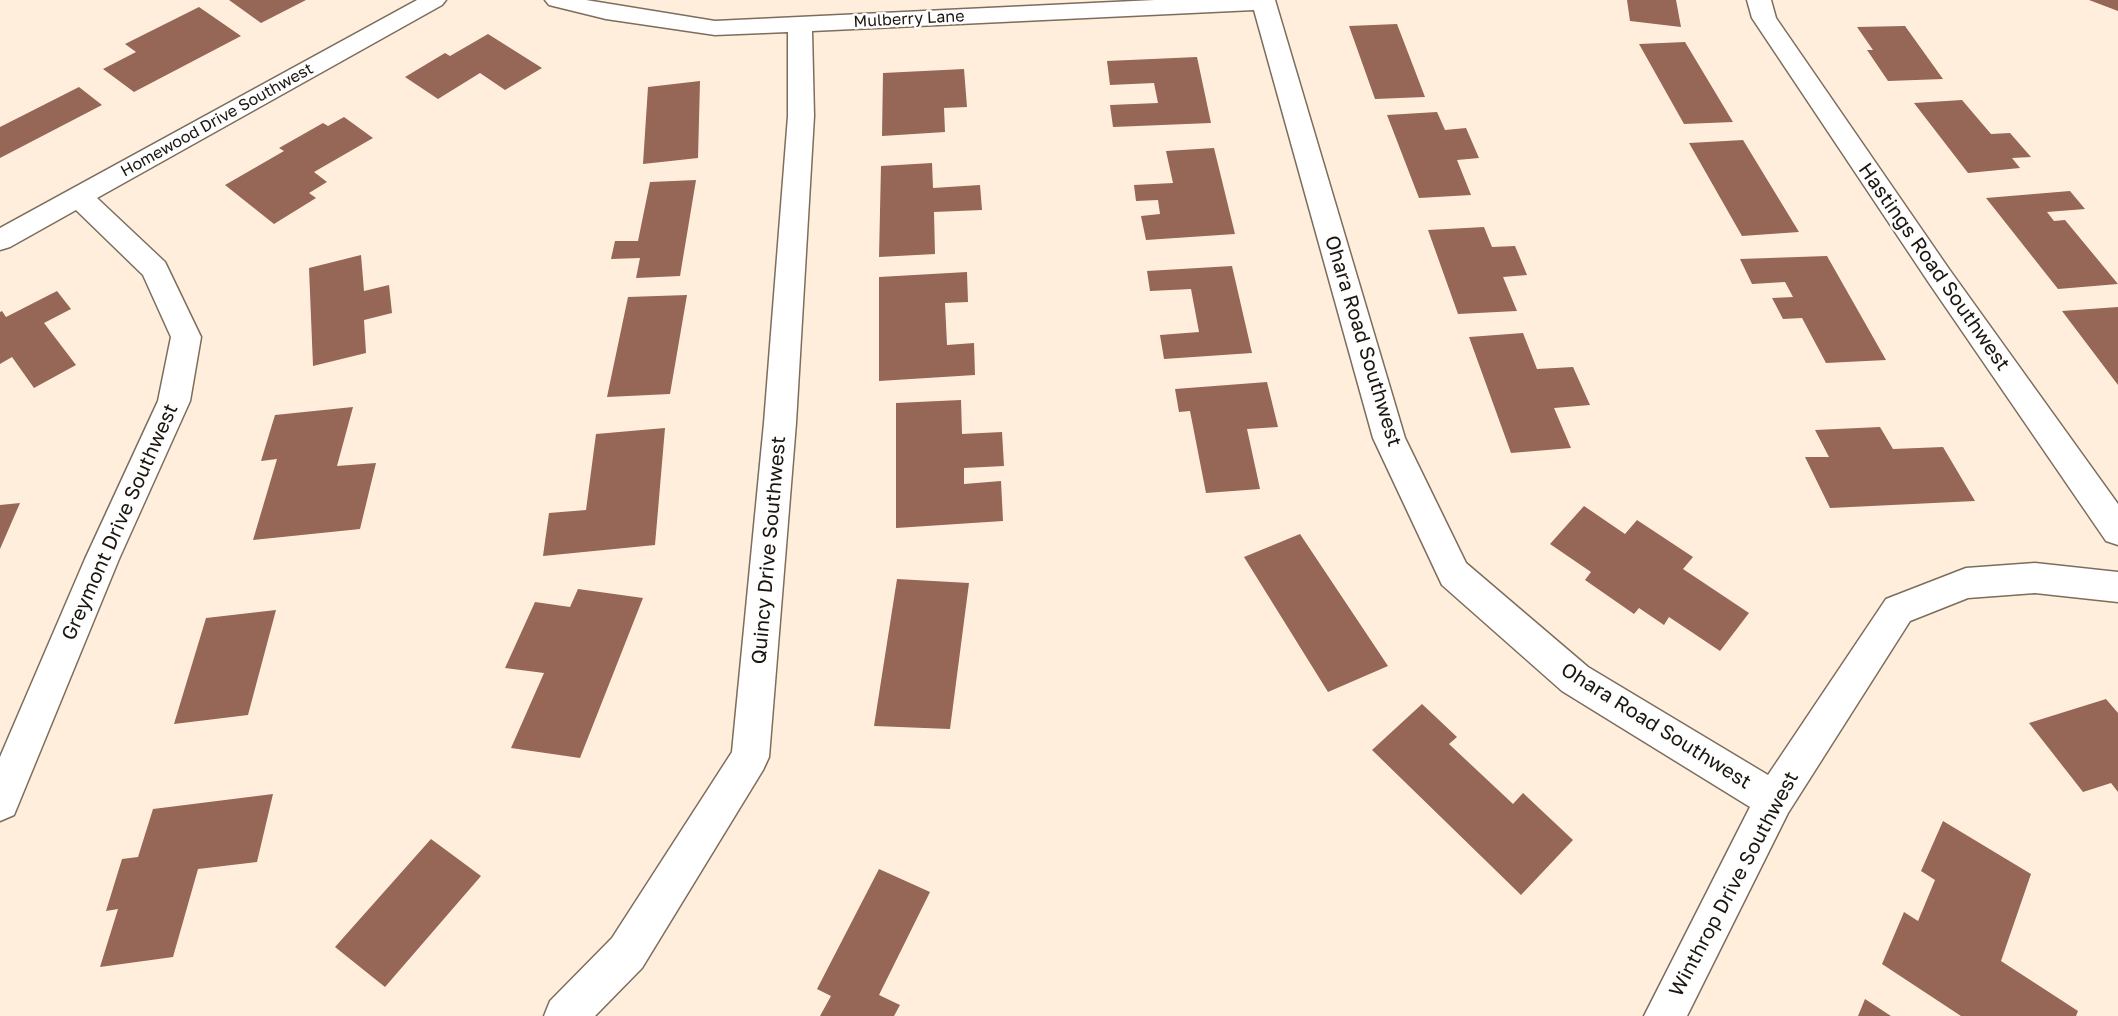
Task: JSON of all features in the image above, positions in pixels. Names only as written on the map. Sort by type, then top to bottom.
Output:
[{"type":"street","name":"Homewood Drive Southwest","points":[[0,240],[434,0]]},
{"type":"street","name":"Mulberry Lane","points":[[557,0],[606,12],[715,28],[1263,1]]},
{"type":"street","name":"Hastings Road Southwest","points":[[1759,0],[1764,18],[1939,276],[2118,531]]},
{"type":"street","name":"Ohara Road Southwest","points":[[1263,1],[1389,438],[1454,574],[1575,679],[1774,800]]},
{"type":"street","name":"Quincy Drive Southwest","points":[[565,1016],[627,953],[750,758],[782,399],[801,116],[800,25]]},
{"type":"street","name":"Greymont Drive Southwest","points":[[0,802],[102,558],[174,401],[186,337],[155,269],[79,197]]},
{"type":"street","name":"Winthrop Drive Southwest","points":[[1665,1016],[1774,800],[1898,610],[1966,583],[2036,578],[2118,587]]},
{"type":"building","points":[[229,0],[306,0],[261,23]]},
{"type":"building","points":[[1627,0],[1676,0],[1681,27],[1630,21]]},
{"type":"building","points":[[2089,0],[2118,0],[2118,11]]},
{"type":"building","points":[[199,7],[241,36],[134,92],[103,69],[136,52],[125,44]]},
{"type":"building","points":[[1397,24],[1425,97],[1375,99],[1349,26]]},
{"type":"building","points":[[1905,26],[1943,79],[1888,81],[1867,50],[1873,50],[1857,27]]},
{"type":"building","points":[[488,34],[542,68],[505,90],[480,73],[438,99],[405,77],[445,53],[450,56]]},
{"type":"building","points":[[1685,42],[1733,122],[1684,124],[1639,44]]},
{"type":"building","points":[[1197,57],[1211,123],[1113,127],[1110,105],[1158,103],[1154,83],[1110,85],[1107,61]]},
{"type":"building","points":[[964,69],[967,107],[944,108],[945,132],[882,136],[883,73]]},
{"type":"building","points":[[700,81],[698,158],[643,164],[648,87]]},
{"type":"building","points":[[79,87],[102,105],[0,158],[0,127]]},
{"type":"building","points":[[1962,100],[1991,134],[2010,133],[2031,157],[2012,158],[2020,168],[1968,173],[1914,103]]},
{"type":"building","points":[[1437,112],[1445,130],[1466,128],[1479,158],[1457,160],[1471,195],[1419,198],[1387,115]]},
{"type":"building","points":[[344,117],[373,138],[314,172],[327,182],[309,193],[316,198],[274,224],[225,185],[284,151],[279,148],[323,123],[328,126]]},
{"type":"building","points":[[1743,140],[1799,232],[1742,236],[1689,143]]},
{"type":"building","points":[[1214,148],[1235,234],[1146,240],[1141,216],[1160,214],[1158,200],[1136,201],[1134,185],[1173,183],[1166,151]]},
{"type":"building","points":[[932,163],[933,188],[980,185],[982,210],[934,212],[935,254],[879,257],[881,166]]},
{"type":"building","points":[[696,180],[680,276],[636,278],[640,258],[611,259],[615,241],[638,241],[650,182]]},
{"type":"building","points":[[2070,191],[2085,209],[2047,212],[2054,221],[2065,220],[2118,284],[2058,289],[1986,198]]},
{"type":"building","points":[[1484,227],[1492,247],[1515,246],[1527,275],[1503,277],[1517,311],[1458,314],[1428,230]]},
{"type":"building","points":[[361,255],[364,291],[389,285],[392,313],[364,320],[366,353],[313,366],[309,268]]},
{"type":"building","points":[[1827,256],[1886,360],[1826,363],[1802,318],[1783,319],[1772,298],[1793,297],[1785,282],[1752,284],[1740,259]]},
{"type":"building","points":[[1232,266],[1252,353],[1164,359],[1160,335],[1199,332],[1191,289],[1150,291],[1147,271]]},
{"type":"building","points":[[967,272],[968,302],[945,303],[947,345],[974,343],[975,375],[879,381],[879,277]]},
{"type":"building","points":[[57,291],[71,309],[44,323],[76,365],[34,388],[12,357],[0,364],[0,312],[2,311],[6,317]]},
{"type":"building","points":[[687,295],[670,394],[607,397],[628,297]]},
{"type":"building","points":[[2118,307],[2118,385],[2062,311]]},
{"type":"building","points":[[1523,333],[1537,369],[1573,367],[1590,405],[1554,408],[1571,448],[1511,453],[1469,337]]},
{"type":"building","points":[[1267,382],[1278,427],[1247,429],[1260,489],[1206,493],[1190,411],[1179,412],[1175,389]]},
{"type":"building","points":[[961,400],[962,434],[1002,432],[1004,466],[964,468],[964,484],[1001,481],[1003,521],[896,528],[896,403]]},
{"type":"building","points":[[353,407],[337,466],[376,463],[360,529],[253,540],[277,459],[261,461],[275,415]]},
{"type":"building","points":[[1880,427],[1893,449],[1943,447],[1975,501],[1830,508],[1805,457],[1829,457],[1815,430]]},
{"type":"building","points":[[665,428],[655,545],[543,556],[549,513],[586,510],[596,434]]},
{"type":"building","points":[[20,503],[0,549],[0,505]]},
{"type":"building","points":[[1584,506],[1625,534],[1637,520],[1693,557],[1683,569],[1749,613],[1720,651],[1669,617],[1664,625],[1639,608],[1634,614],[1585,580],[1591,572],[1550,544]]},
{"type":"building","points":[[1300,534],[1388,666],[1328,692],[1244,557]]},
{"type":"building","points":[[897,579],[969,583],[950,729],[874,726]]},
{"type":"building","points":[[578,589],[643,598],[580,758],[511,748],[544,673],[505,668],[535,602],[570,607]]},
{"type":"building","points":[[276,610],[248,715],[174,724],[206,618]]},
{"type":"building","points":[[2106,699],[2118,713],[2118,792],[2111,783],[2083,792],[2029,723]]},
{"type":"building","points":[[1422,704],[1457,737],[1449,744],[1513,804],[1523,793],[1573,840],[1521,895],[1372,750]]},
{"type":"building","points":[[273,794],[257,862],[198,869],[173,957],[100,967],[118,909],[106,911],[122,859],[138,857],[153,809]]},
{"type":"building","points":[[1943,821],[2031,874],[2001,961],[2078,1011],[2076,1016],[1961,1016],[1882,964],[1904,912],[1918,921],[1935,880],[1921,871]]},
{"type":"building","points":[[431,839],[481,876],[385,987],[335,947]]},
{"type":"building","points":[[879,869],[930,892],[879,995],[900,1005],[894,1016],[820,1016],[831,996],[817,989]]},
{"type":"building","points":[[1865,999],[1891,1016],[1858,1016]]}]
